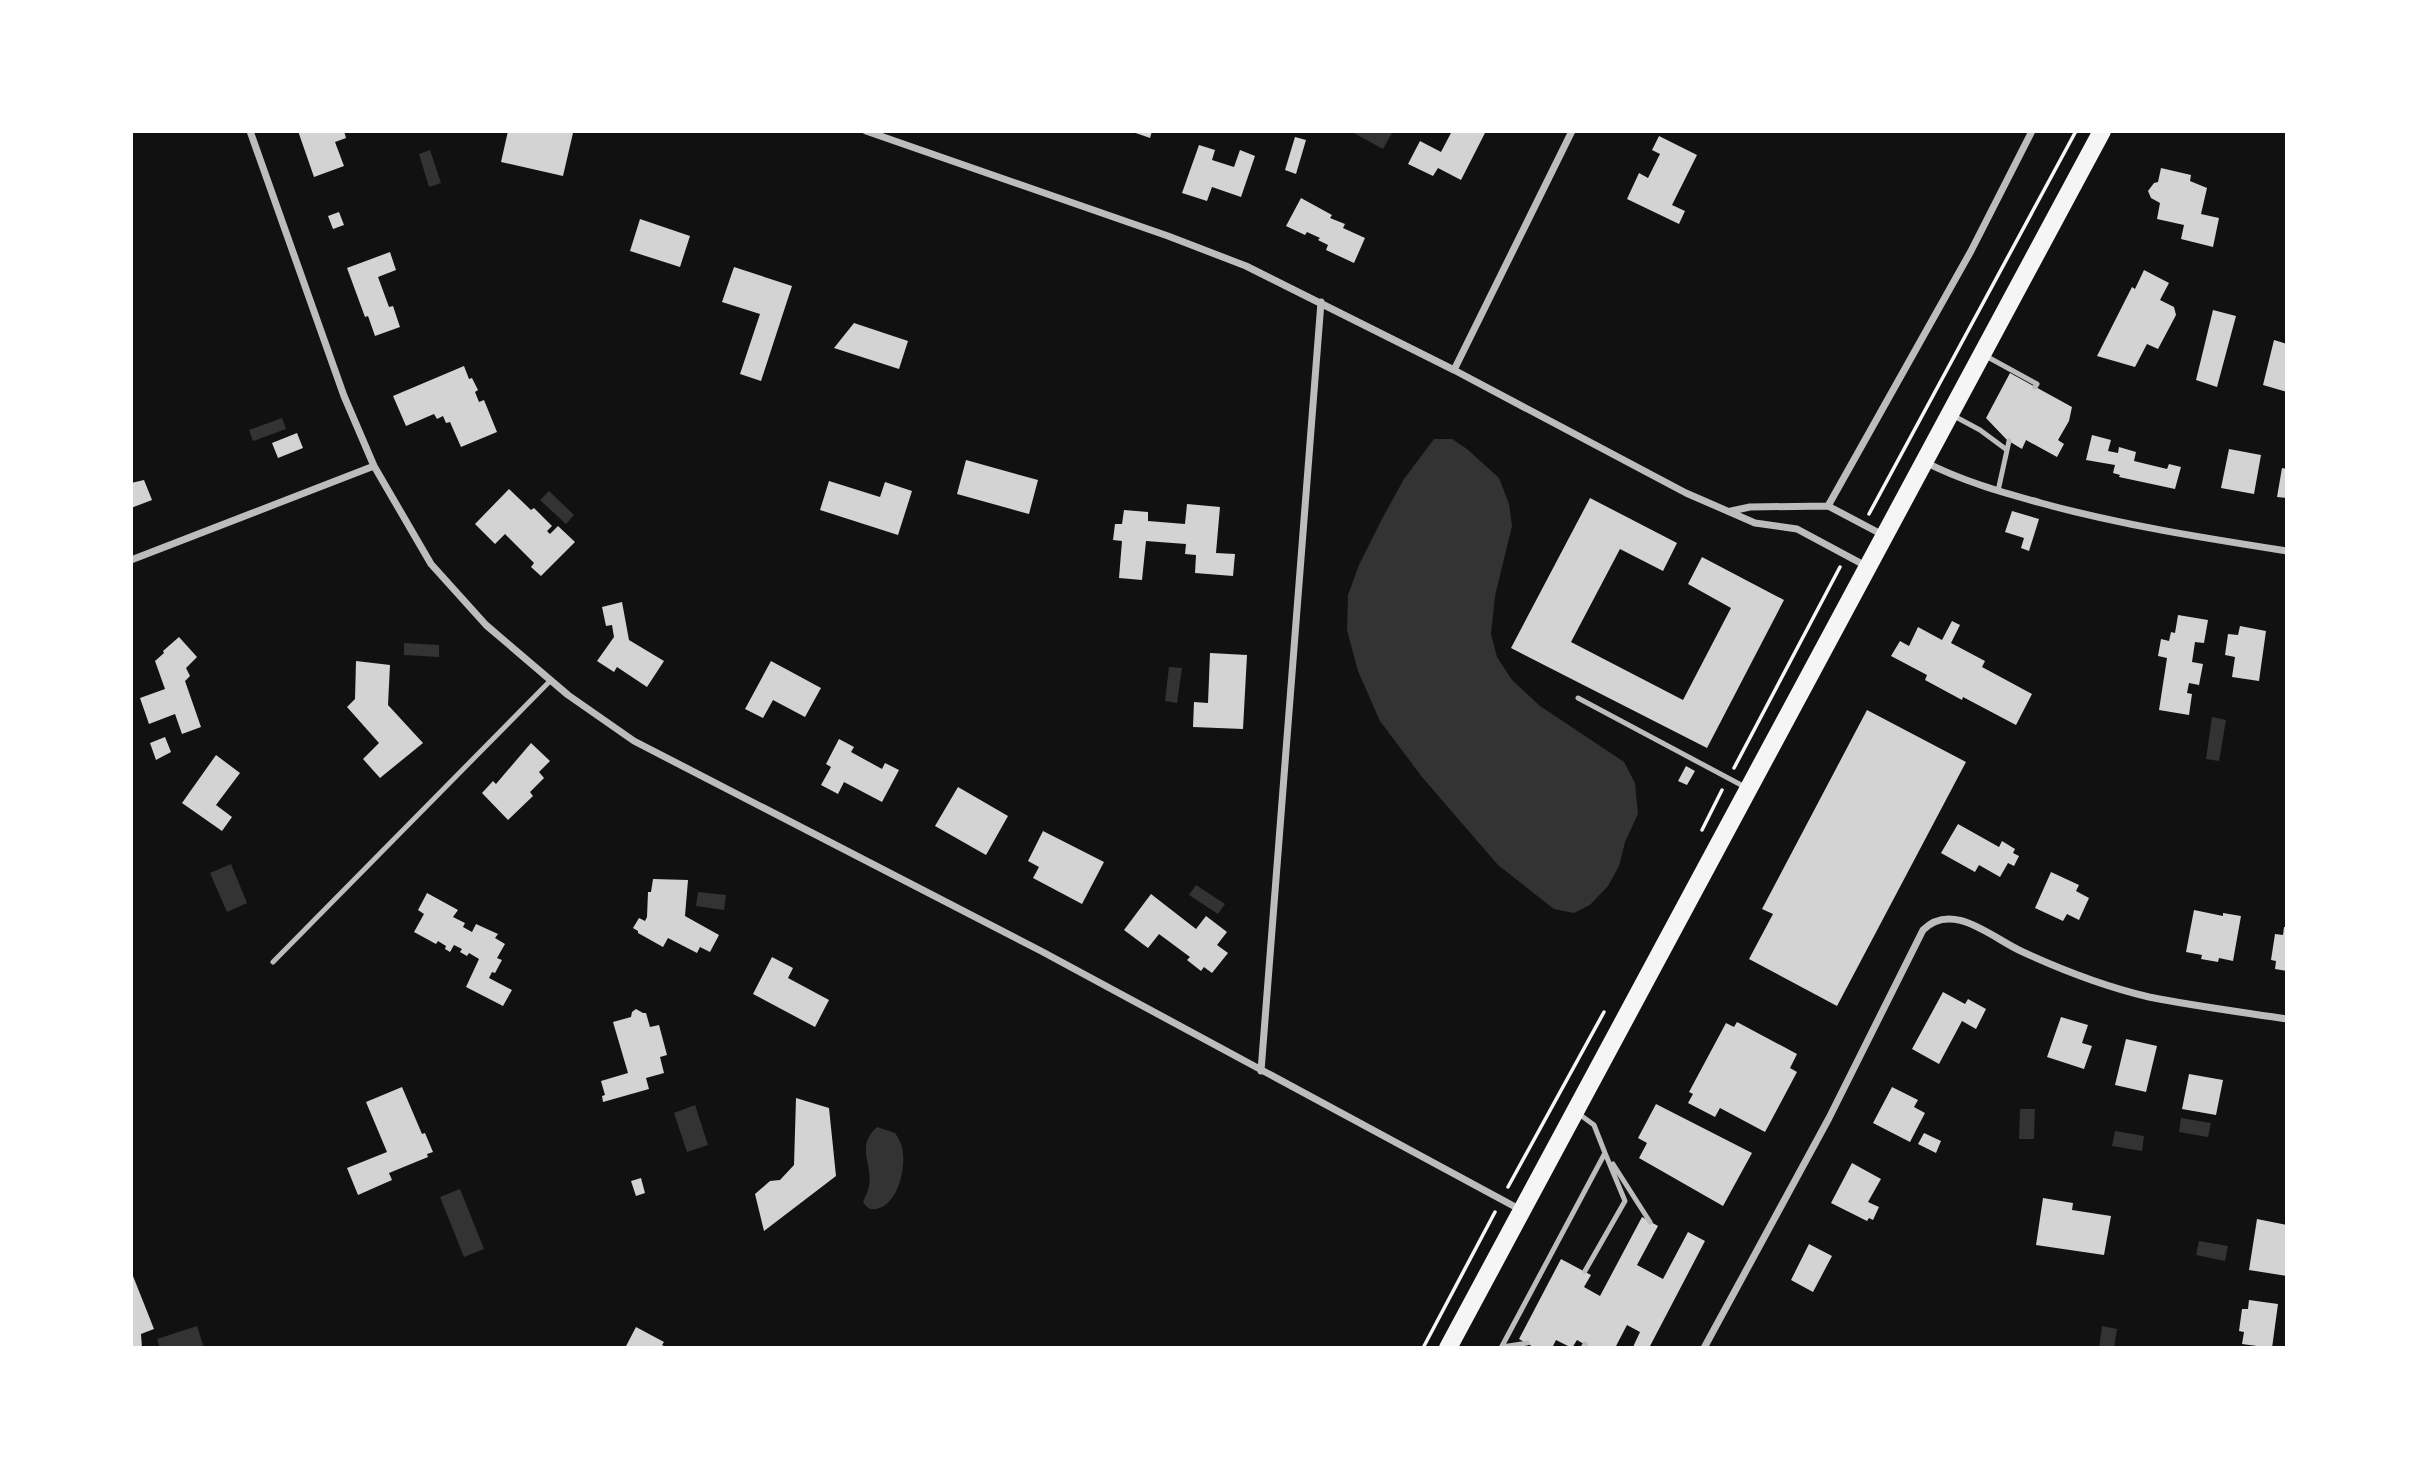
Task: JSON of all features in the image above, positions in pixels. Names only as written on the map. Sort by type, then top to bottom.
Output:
[{"type":"main road","points":[[1448,1348],[2102,131]]},
{"type":"street","points":[[250,131],[344,396],[374,466],[431,564],[486,625],[568,695],[634,741],[1041,951],[1521,1210]]},
{"type":"street","points":[[866,131],[1168,236],[1246,266],[1454,370],[1686,493],[1755,523],[1797,529],[1866,567]]},
{"type":"street","points":[[1454,370],[1572,131]]},
{"type":"street","points":[[1828,506],[1971,251],[2032,131]]},
{"type":"street","points":[[1261,1071],[1321,302]]},
{"type":"street","points":[[1923,461],[1954,477],[2071,511],[2287,551]]},
{"type":"street","points":[[131,560],[374,466]]},
{"type":"street","points":[[1730,511],[1750,507],[1828,506],[1883,536]]},
{"type":"street","points":[[1704,1348],[1829,1118],[1923,930],[1932,922],[1945,918],[1959,919],[2022,952],[2087,977],[2148,996],[2287,1019]]},
{"type":"lane","points":[[1982,354],[2037,384],[2035,387]]},
{"type":"lane","points":[[1949,413],[1980,430],[2007,450]]},
{"type":"lane","points":[[1998,491],[2009,441]]},
{"type":"lane","points":[[274,962],[551,680]]},
{"type":"lane","points":[[1578,698],[1748,788]]},
{"type":"lane","points":[[1575,1111],[1594,1125],[1625,1201],[1585,1271]]},
{"type":"lane","points":[[1605,1153],[1650,1222]]},
{"type":"lane","points":[[1501,1347],[1605,1153]]},
{"type":"lane","points":[[1501,1347],[1527,1343]]},
{"type":"path","points":[[1863,524],[2076,131]]},
{"type":"path","points":[[1699,836],[1846,556]]},
{"type":"path","points":[[1423,1348],[1608,1004]]},
{"type":"shaded area","points":[[1350,131],[1388,131],[1392,133],[1383,149]]},
{"type":"shaded area","points":[[430,150],[441,183],[429,187],[419,154]]},
{"type":"shaded area","points":[[282,418],[286,429],[253,441],[249,430]]},
{"type":"shaded area","points":[[1434,439],[1452,439],[1467,449],[1499,478],[1509,504],[1512,526],[1495,596],[1491,634],[1497,657],[1512,680],[1540,706],[1624,762],[1635,783],[1638,814],[1625,842],[1619,866],[1608,886],[1590,905],[1574,913],[1554,909],[1498,865],[1422,777],[1380,721],[1358,671],[1347,630],[1348,595],[1359,565],[1404,479]]},
{"type":"shaded area","points":[[549,491],[574,515],[566,524],[540,500]]},
{"type":"shaded area","points":[[404,643],[439,645],[439,657],[404,655]]},
{"type":"shaded area","points":[[1169,667],[1182,668],[1177,703],[1165,701]]},
{"type":"shaded area","points":[[2212,717],[2226,720],[2219,761],[2206,759]]},
{"type":"shaded area","points":[[231,864],[247,903],[227,912],[210,873]]},
{"type":"shaded area","points":[[1196,885],[1225,904],[1218,914],[1189,895]]},
{"type":"shaded area","points":[[698,892],[726,895],[724,910],[696,906]]},
{"type":"shaded area","points":[[695,1105],[708,1145],[687,1152],[674,1113]]},
{"type":"shaded area","points":[[2020,1109],[2035,1109],[2034,1139],[2019,1139]]},
{"type":"shaded area","points":[[2181,1118],[2211,1123],[2208,1137],[2179,1132]]},
{"type":"shaded area","points":[[877,1127],[895,1133],[902,1145],[903,1161],[901,1178],[894,1195],[883,1206],[872,1209],[863,1202],[870,1177],[866,1148],[867,1141]]},
{"type":"shaded area","points":[[2115,1131],[2144,1136],[2142,1151],[2112,1146]]},
{"type":"shaded area","points":[[460,1189],[484,1249],[464,1257],[440,1197]]},
{"type":"shaded area","points":[[2199,1241],[2228,1246],[2225,1261],[2196,1255]]},
{"type":"shaded area","points":[[197,1326],[204,1348],[160,1348],[157,1339]]},
{"type":"shaded area","points":[[2102,1326],[2117,1329],[2114,1348],[2099,1348]]},
{"type":"building","points":[[298,131],[344,131],[346,138],[335,142],[344,166],[314,177]]},
{"type":"building","points":[[508,131],[573,133],[563,176],[501,162]]},
{"type":"building","points":[[1130,131],[1152,131],[1150,138]]},
{"type":"building","points":[[1452,131],[1486,131],[1461,180],[1438,168],[1433,176],[1408,164],[1420,141],[1441,152]]},
{"type":"building","points":[[1659,136],[1697,155],[1672,205],[1685,211],[1679,224],[1627,199],[1639,173],[1648,178],[1660,154],[1652,150]]},
{"type":"building","points":[[1295,137],[1306,140],[1296,174],[1285,170]]},
{"type":"building","points":[[1199,145],[1215,150],[1212,160],[1234,167],[1240,150],[1255,156],[1241,197],[1212,187],[1207,201],[1182,193]]},
{"type":"building","points":[[2161,168],[2191,175],[2190,181],[2207,188],[2201,214],[2219,218],[2213,247],[2181,239],[2184,225],[2157,219],[2160,203],[2151,198],[2148,191],[2158,182]]},
{"type":"building","points":[[1301,198],[1332,215],[1330,218],[1345,224],[1343,228],[1365,238],[1354,263],[1326,250],[1328,245],[1318,240],[1320,238],[1307,232],[1305,235],[1286,226]]},
{"type":"building","points":[[339,212],[344,225],[333,229],[328,216]]},
{"type":"building","points":[[640,219],[690,236],[680,267],[630,251]]},
{"type":"building","points":[[390,252],[396,270],[378,277],[400,327],[375,336],[347,268]]},
{"type":"building","points":[[734,267],[792,286],[761,381],[740,374],[760,314],[722,302]]},
{"type":"building","points":[[2144,270],[2169,283],[2160,300],[2174,307],[2176,315],[2158,349],[2147,344],[2135,367],[2097,356],[2132,287],[2135,289]]},
{"type":"building","points":[[2213,310],[2236,316],[2217,387],[2196,380]]},
{"type":"building","points":[[854,323],[908,341],[899,369],[834,348]]},
{"type":"building","points":[[2274,340],[2287,344],[2287,392],[2263,385]]},
{"type":"building","points":[[464,366],[469,379],[472,378],[478,390],[475,392],[479,402],[484,400],[497,432],[461,447],[450,422],[446,423],[443,416],[437,419],[434,414],[406,426],[393,396]]},
{"type":"building","points":[[2010,373],[2072,407],[2069,421],[2058,440],[2064,444],[2057,457],[2026,440],[2022,449],[2007,440],[1986,418]]},
{"type":"building","points":[[297,433],[303,448],[278,458],[272,443]]},
{"type":"building","points":[[2092,435],[2111,440],[2108,451],[2118,453],[2119,447],[2136,452],[2134,461],[2167,469],[2169,464],[2181,467],[2175,489],[2119,477],[2120,475],[2113,473],[2115,465],[2086,460]]},
{"type":"building","points":[[2229,449],[2261,455],[2254,494],[2221,488]]},
{"type":"building","points":[[966,460],[1038,480],[1029,514],[957,494]]},
{"type":"building","points":[[2282,468],[2287,469],[2287,498],[2277,497]]},
{"type":"building","points":[[144,480],[152,500],[131,508],[131,483]]},
{"type":"building","points":[[829,481],[880,497],[885,482],[912,491],[898,535],[820,510]]},
{"type":"building","points":[[509,489],[552,526],[547,531],[550,534],[558,526],[575,542],[541,576],[531,567],[534,563],[505,534],[495,544],[475,524]]},
{"type":"building","points":[[1590,498],[1677,543],[1663,571],[1620,549],[1571,642],[1683,700],[1731,608],[1688,584],[1702,557],[1784,600],[1707,748],[1511,648]]},
{"type":"building","points":[[1187,504],[1220,507],[1216,553],[1235,554],[1233,576],[1195,573],[1196,555],[1185,554],[1186,544],[1146,541],[1142,580],[1119,578],[1122,541],[1113,540],[1115,524],[1122,524],[1124,510],[1148,512],[1148,521],[1185,524]]},
{"type":"building","points":[[2012,511],[2039,519],[2029,551],[2021,548],[2024,538],[2005,532]]},
{"type":"building","points":[[622,602],[629,640],[664,661],[647,687],[617,667],[614,672],[597,661],[614,637],[612,625],[606,626],[602,607]]},
{"type":"building","points":[[2178,615],[2208,620],[2204,643],[2195,642],[2192,662],[2203,664],[2199,685],[2189,683],[2187,693],[2192,694],[2189,715],[2159,710],[2167,658],[2158,656],[2161,639],[2169,641],[2171,632],[2175,633]]},
{"type":"building","points":[[1952,621],[1960,625],[1951,643],[1985,661],[1982,667],[2032,694],[2016,725],[1925,680],[1927,675],[1891,656],[1900,641],[1909,646],[1918,627],[1942,640]]},
{"type":"building","points":[[2240,626],[2266,631],[2259,681],[2232,677],[2235,657],[2225,655],[2228,634],[2238,635]]},
{"type":"building","points":[[179,637],[197,657],[186,668],[190,676],[185,681],[201,727],[182,734],[175,714],[149,724],[140,698],[165,689],[155,661]]},
{"type":"building","points":[[1210,653],[1247,655],[1243,729],[1193,727],[1194,702],[1208,703]]},
{"type":"building","points":[[356,661],[390,665],[388,705],[423,743],[380,778],[363,759],[379,743],[347,707],[355,699]]},
{"type":"building","points":[[771,661],[821,688],[805,717],[773,700],[763,718],[745,709]]},
{"type":"building","points":[[1867,710],[1966,762],[1837,1006],[1749,959],[1773,914],[1762,909]]},
{"type":"building","points":[[165,737],[171,752],[156,760],[150,743]]},
{"type":"building","points":[[839,739],[854,747],[851,752],[882,769],[885,763],[899,770],[882,802],[844,782],[838,794],[821,785],[831,767],[826,764]]},
{"type":"building","points":[[531,743],[550,761],[539,772],[544,778],[530,792],[533,796],[508,820],[482,793],[493,781],[496,784]]},
{"type":"building","points":[[216,755],[240,773],[216,805],[232,817],[222,831],[182,803]]},
{"type":"building","points":[[1686,766],[1695,771],[1687,785],[1678,781]]},
{"type":"building","points":[[958,787],[1008,816],[986,855],[935,826]]},
{"type":"building","points":[[1958,824],[1999,847],[2002,841],[2015,849],[2013,853],[2019,856],[2014,866],[2008,863],[2000,877],[1979,865],[1975,872],[1941,853]]},
{"type":"building","points":[[1043,831],[1104,862],[1082,904],[1033,878],[1039,867],[1028,861]]},
{"type":"building","points":[[2051,872],[2079,885],[2076,891],[2089,898],[2079,920],[2067,914],[2063,921],[2035,908]]},
{"type":"building","points":[[653,879],[688,880],[685,916],[719,935],[710,952],[700,947],[697,953],[668,938],[663,947],[633,928],[639,918],[645,921],[647,917],[648,892],[651,892]]},
{"type":"building","points":[[427,893],[458,910],[453,917],[465,923],[463,927],[472,932],[476,924],[498,934],[495,938],[505,944],[497,958],[502,960],[489,978],[512,990],[503,1006],[466,987],[479,959],[469,953],[467,956],[460,952],[462,949],[454,945],[450,952],[438,941],[436,944],[414,932],[424,914],[418,910]]},
{"type":"building","points":[[1151,894],[1196,929],[1206,916],[1227,932],[1217,945],[1228,953],[1212,973],[1204,967],[1201,971],[1187,960],[1190,957],[1159,934],[1148,948],[1124,930]]},
{"type":"building","points":[[2194,910],[2223,916],[2223,913],[2241,916],[2233,961],[2219,958],[2218,962],[2201,959],[2202,955],[2186,952]]},
{"type":"building","points":[[2284,927],[2287,927],[2287,971],[2275,969],[2276,961],[2271,960],[2275,934],[2283,935]]},
{"type":"building","points":[[772,957],[793,968],[788,978],[829,1000],[815,1027],[753,994]]},
{"type":"building","points":[[1943,992],[1965,1004],[1968,999],[1986,1009],[1976,1029],[1962,1021],[1939,1064],[1912,1049]]},
{"type":"building","points":[[636,1009],[646,1013],[650,1027],[659,1025],[667,1055],[660,1057],[664,1073],[646,1078],[649,1089],[603,1102],[602,1096],[605,1095],[601,1081],[628,1073],[613,1022],[631,1017]]},
{"type":"building","points":[[2061,1017],[2088,1025],[2082,1043],[2092,1046],[2084,1069],[2047,1057]]},
{"type":"building","points":[[1737,1022],[1797,1054],[1790,1068],[1797,1072],[1765,1132],[1720,1108],[1715,1117],[1688,1103],[1693,1094],[1689,1092],[1726,1023],[1734,1027]]},
{"type":"building","points":[[2126,1039],[2157,1046],[2146,1092],[2115,1085]]},
{"type":"building","points":[[2189,1074],[2223,1080],[2216,1115],[2182,1109]]},
{"type":"building","points":[[402,1087],[422,1134],[425,1133],[433,1152],[427,1154],[428,1157],[389,1173],[392,1180],[358,1195],[347,1168],[387,1152],[366,1102]]},
{"type":"building","points":[[1892,1087],[1918,1100],[1914,1107],[1925,1113],[1910,1142],[1873,1123]]},
{"type":"building","points":[[796,1098],[829,1108],[836,1176],[764,1231],[755,1194],[770,1181],[780,1180],[794,1165]]},
{"type":"building","points":[[1656,1104],[1752,1153],[1723,1206],[1639,1158],[1647,1143],[1638,1138]]},
{"type":"building","points":[[1924,1133],[1941,1141],[1936,1153],[1918,1144]]},
{"type":"building","points":[[1852,1163],[1881,1179],[1868,1202],[1879,1207],[1873,1220],[1869,1218],[1867,1221],[1831,1203]]},
{"type":"building","points":[[641,1178],[645,1193],[636,1196],[631,1181]]},
{"type":"building","points":[[2043,1198],[2073,1203],[2072,1210],[2111,1216],[2104,1255],[2036,1245]]},
{"type":"building","points":[[1642,1217],[1658,1226],[1637,1265],[1663,1279],[1688,1232],[1705,1241],[1649,1348],[1633,1347],[1640,1332],[1627,1325],[1615,1348],[1591,1348],[1577,1340],[1572,1348],[1556,1340],[1552,1348],[1535,1348],[1519,1339],[1561,1259],[1591,1275],[1584,1287],[1600,1296]]},
{"type":"building","points":[[2257,1219],[2287,1225],[2287,1276],[2249,1270]]},
{"type":"building","points":[[1809,1244],[1832,1256],[1813,1292],[1791,1280]]},
{"type":"building","points":[[131,1271],[154,1329],[141,1334],[142,1348],[131,1348]]},
{"type":"building","points":[[2249,1300],[2278,1304],[2272,1348],[2242,1344],[2244,1332],[2239,1331],[2242,1309],[2248,1309]]},
{"type":"building","points":[[636,1327],[664,1342],[662,1345],[668,1348],[625,1348]]}]
